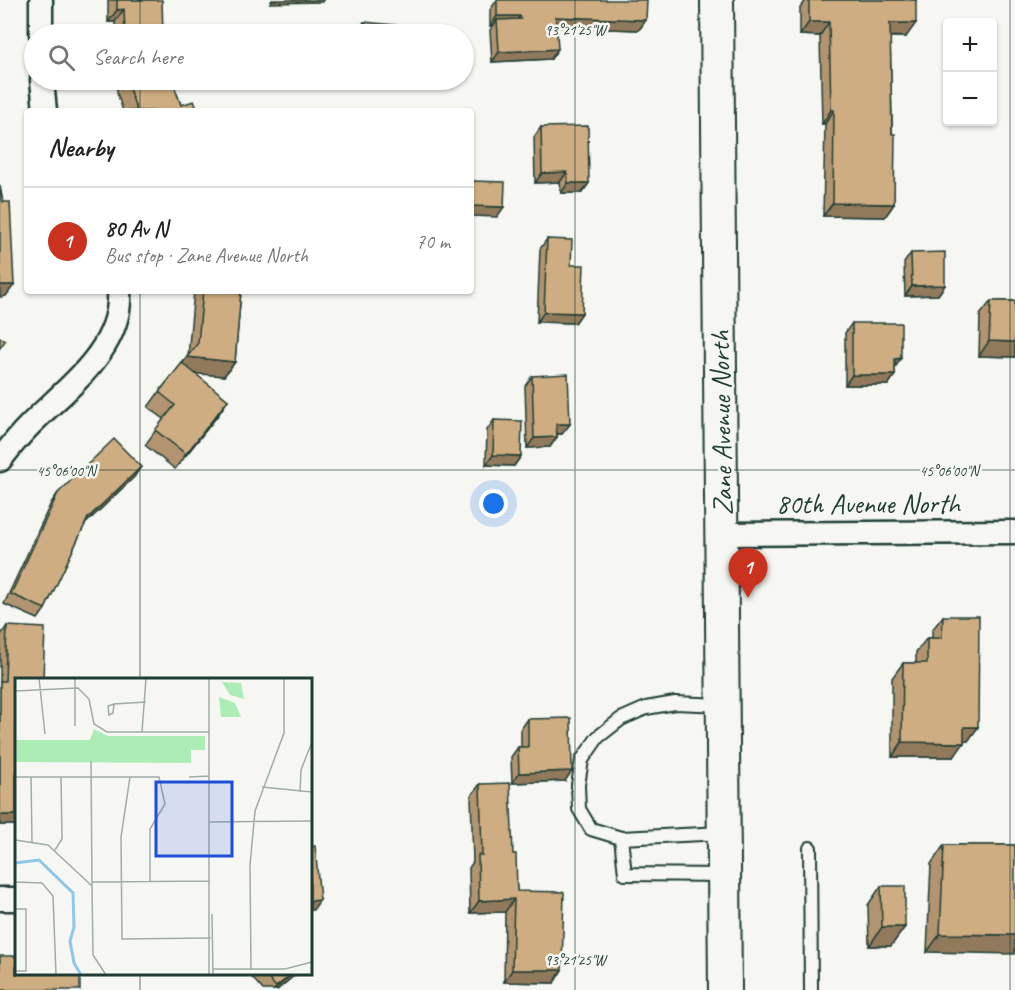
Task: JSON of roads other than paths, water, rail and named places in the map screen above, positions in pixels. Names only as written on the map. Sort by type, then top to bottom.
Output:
[{"type":"main road","name":"Zane Avenue North","points":[[717,0],[725,990]]},
{"type":"street","points":[[41,0],[41,24]]},
{"type":"street","points":[[42,90],[44,108]]},
{"type":"street","points":[[0,460],[26,429],[95,360],[112,331],[120,300],[119,294]]},
{"type":"street","name":"80th Avenue North","points":[[722,534],[1015,532]]},
{"type":"lane","points":[[723,705],[675,703],[646,708],[621,719],[598,737],[582,760],[578,785],[579,809],[591,829],[621,838],[724,832]]},
{"type":"lane","points":[[621,838],[624,874],[724,875]]},
{"type":"lane","points":[[810,848],[811,990]]},
{"type":"place","name":"80 Av N","points":[[748,598]]}]
